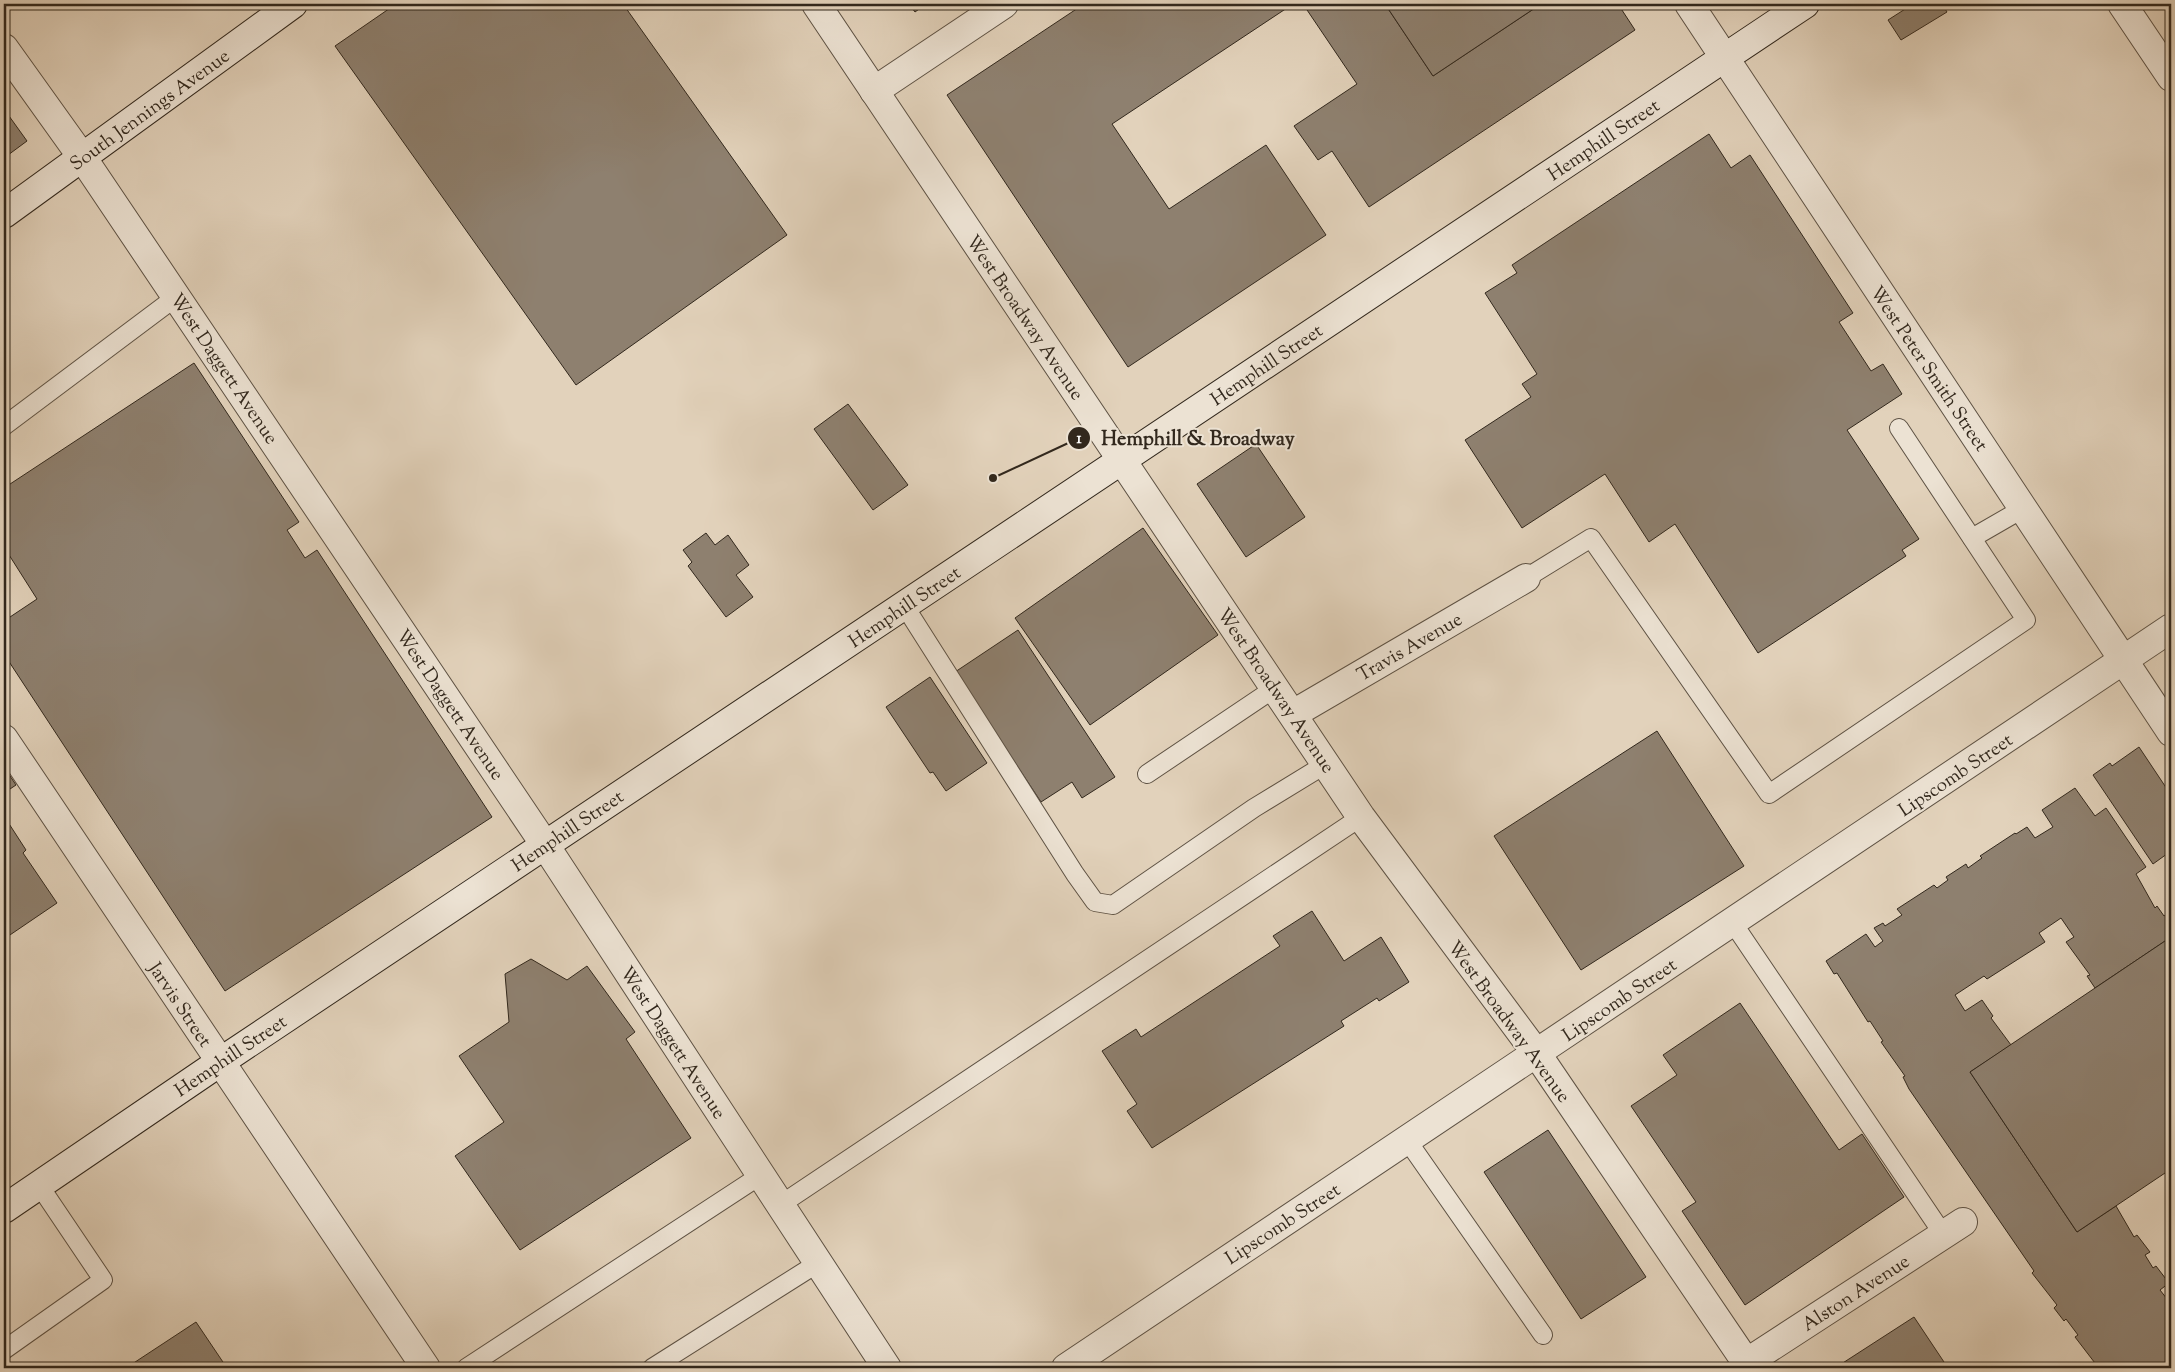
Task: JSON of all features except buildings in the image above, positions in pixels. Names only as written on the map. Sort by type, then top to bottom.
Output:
[{"type":"street","name":"South Jennings Avenue","points":[[4,214],[294,4]]},
{"type":"street","name":"West Broadway Avenue","points":[[816,4],[1361,817],[1537,1054],[1748,1366]]},
{"type":"street","points":[[874,90],[1004,4]]},
{"type":"street","name":"West Peter Smith Street","points":[[1689,4],[2171,732]]},
{"type":"street","name":"Hemphill Street","points":[[4,1209],[220,1062],[1805,4]]},
{"type":"street","points":[[2122,4],[2171,77]]},
{"type":"street","name":"West Daggett Avenue","points":[[4,48],[82,157],[545,845],[887,1368]]},
{"type":"street","name":"Travis Avenue","points":[[1293,714],[1526,578]]},
{"type":"street","name":"Lipscomb Street","points":[[1066,1368],[2171,628]]},
{"type":"street","name":"Jarvis Street","points":[[4,739],[426,1368]]},
{"type":"street","name":"Alston Avenue","points":[[1748,1366],[1953,1228]]},
{"type":"lane","points":[[4,426],[176,297]]},
{"type":"lane","points":[[1526,578],[1591,538],[1769,794],[2026,620],[1899,428]]},
{"type":"lane","points":[[1972,538],[2024,508]]},
{"type":"lane","points":[[904,606],[1059,850],[1095,902],[1113,905],[1254,808],[1326,764]]},
{"type":"lane","points":[[1147,774],[1275,688]]},
{"type":"lane","points":[[780,1205],[1361,817]]},
{"type":"lane","points":[[1733,923],[1953,1228]]},
{"type":"lane","points":[[1407,1140],[1543,1335]]},
{"type":"lane","points":[[466,1368],[761,1175]]},
{"type":"lane","points":[[4,1350],[103,1280],[39,1184]]},
{"type":"lane","points":[[652,1368],[818,1263]]},
{"type":"place","name":"Hemphill & Broadway","points":[[993,478]]}]
